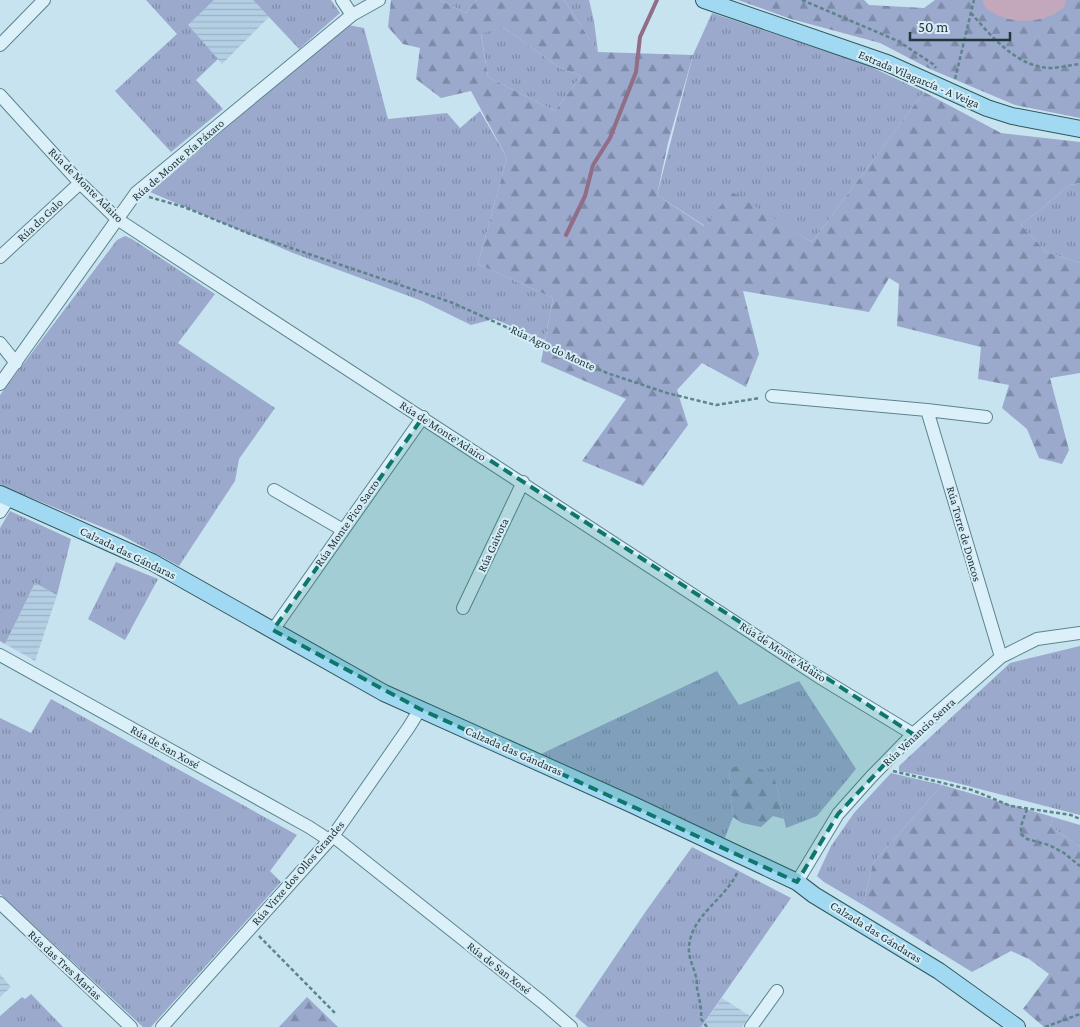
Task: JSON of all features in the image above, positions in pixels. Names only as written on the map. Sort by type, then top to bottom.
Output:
[{"type":"main road","name":"Estrada Vilagarcía - A Veiga","points":[[704,0],[879,60],[987,108],[1012,116],[1080,129]]},
{"type":"main road","name":"Calzada das Gándaras","points":[[5,496],[152,562],[384,693],[631,804],[797,882],[939,971],[1018,1027]]},
{"type":"street","points":[[0,45],[44,0]]},
{"type":"street","points":[[342,0],[352,15]]},
{"type":"street","name":"Rúa de Monte Pía Páxaro","points":[[0,384],[136,193],[352,15],[379,0]]},
{"type":"street","name":"Rúa de Monte Adairo","points":[[0,95],[80,183],[117,219],[820,676],[913,734]]},
{"type":"street","name":"Rúa do Galo","points":[[0,257],[80,183]]},
{"type":"street","points":[[0,343],[16,363]]},
{"type":"street","points":[[772,396],[986,417]]},
{"type":"street","name":"Rúa Torre de Doncos","points":[[927,410],[1001,657]]},
{"type":"street","name":"Rúa Monte Pico Sacro","points":[[273,630],[422,417]]},
{"type":"street","name":"Rúa Gaivota","points":[[463,608],[523,482]]},
{"type":"street","points":[[274,490],[343,530]]},
{"type":"street","points":[[0,512],[5,496]]},
{"type":"street","name":"Rúa Venancio Senra","points":[[797,882],[838,814],[913,734],[1001,657],[1037,639],[1080,633]]},
{"type":"street","name":"Rúa de San Xosé","points":[[0,656],[331,838],[542,1002],[571,1027]]},
{"type":"street","name":"Rúa Virxe dos Ollos Grandes","points":[[162,1027],[331,838],[420,709]]},
{"type":"street","name":"Rúa das Tres Marias","points":[[0,903],[131,1027]]},
{"type":"street","points":[[751,1027],[777,991]]},
{"type":"path","points":[[802,0],[898,41],[933,64],[938,73],[933,84]]},
{"type":"path","points":[[952,93],[974,0]]},
{"type":"path","points":[[971,13],[988,33],[1021,61],[1048,68],[1080,64]]},
{"type":"path","name":"Rúa Agro do Monte","points":[[136,193],[184,207],[250,234],[453,303],[607,373],[667,393],[716,405],[772,396]]},
{"type":"path","points":[[884,765],[895,772],[972,790],[1011,806],[1071,815],[1080,819]]},
{"type":"path","points":[[1027,809],[1021,826],[1021,834],[1027,840],[1049,845],[1064,853],[1080,866]]},
{"type":"path","points":[[707,1027],[701,1019],[702,1009],[697,989],[697,979],[689,948],[698,921],[722,894],[735,877],[739,868]]},
{"type":"path","points":[[251,928],[335,1013]]},
{"type":"path","points":[[1045,1027],[1080,1014]]},
{"type":"highlighted area","points":[[423,417],[913,734],[838,814],[797,882],[420,709],[273,630]]},
{"type":"shaded area","points":[[214,0],[253,0],[269,17],[222,64],[187,25]]},
{"type":"shaded area","points":[[35,583],[57,595],[35,661],[5,644]]},
{"type":"shaded area","points":[[0,974],[11,987],[0,997]]},
{"type":"shaded area","points":[[722,998],[750,1016],[742,1027],[701,1027]]},
{"type":"green space","points":[[146,0],[214,0],[188,25],[218,59],[196,80],[223,109],[171,152],[115,91],[177,34]]},
{"type":"green space","points":[[253,0],[331,0],[340,13],[299,49]]},
{"type":"green space","points":[[391,0],[440,0],[466,13],[477,0],[564,0],[598,52],[693,55],[668,143],[657,195],[704,226],[732,192],[812,242],[924,92],[1001,133],[1080,142],[1080,183],[1070,185],[1021,225],[1046,252],[1080,263],[1080,373],[1050,378],[1069,450],[1062,464],[1039,458],[1027,429],[1002,408],[1009,385],[978,379],[981,347],[897,326],[899,284],[889,278],[869,312],[743,291],[759,354],[746,387],[702,363],[677,390],[688,425],[643,486],[582,461],[626,399],[541,362],[553,298],[478,264],[507,158],[471,91],[441,98],[416,79],[420,48],[403,44],[388,27]],"holes":[[[503,27],[560,68],[581,76],[555,111],[488,77],[481,34]]]},
{"type":"green space","points":[[440,0],[477,0],[466,13]]},
{"type":"green space","points":[[564,0],[589,0],[598,52]]},
{"type":"green space","points":[[738,0],[864,0],[869,5],[924,8],[935,0],[1080,0],[1080,118],[1015,105],[930,69],[880,43],[791,19]]},
{"type":"green space","points":[[712,13],[867,65],[924,92],[812,242],[732,193],[705,226],[657,195],[693,55]]},
{"type":"green space","points":[[348,25],[364,28],[388,119],[447,113],[460,128],[480,111],[507,158],[478,264],[553,298],[545,340],[494,319],[471,325],[422,301],[293,253],[150,192]]},
{"type":"green space","points":[[503,27],[560,68],[581,76],[555,111],[488,77],[481,33]]},
{"type":"green space","points":[[1080,183],[1080,263],[1046,252],[1021,225],[1070,185]]},
{"type":"green space","points":[[125,236],[215,294],[178,343],[275,408],[239,459],[235,481],[179,566],[121,535],[0,485],[0,395],[117,240]]},
{"type":"green space","points":[[10,511],[71,539],[57,595],[35,583],[5,644],[0,641],[0,528]]},
{"type":"green space","points":[[116,562],[158,579],[125,640],[88,619]]},
{"type":"green space","points":[[1080,646],[1080,815],[945,780],[899,771],[899,766],[1010,663]]},
{"type":"green space","points":[[717,671],[739,705],[799,681],[856,769],[817,816],[786,828],[775,779],[729,769],[733,817],[724,840],[541,754]]},
{"type":"green space","points":[[51,699],[297,835],[270,871],[281,882],[151,1027],[143,1027],[0,894],[0,718],[31,733]]},
{"type":"green space","points":[[743,764],[763,770],[775,779],[784,819],[773,816],[761,827],[742,823],[733,817],[729,769]]},
{"type":"green space","points":[[891,773],[942,785],[873,863],[863,905],[817,876],[831,846],[854,813]]},
{"type":"green space","points":[[942,785],[1053,817],[1050,826],[1080,847],[1080,1027],[1044,1027],[1023,1009],[1049,974],[1029,959],[1011,951],[972,972],[863,905],[873,863]]},
{"type":"green space","points":[[1053,817],[1080,825],[1080,847],[1050,826]]},
{"type":"green space","points":[[692,847],[791,898],[701,1027],[588,1027],[575,1016]]},
{"type":"green space","points":[[31,994],[63,1027],[0,1027],[0,1016],[22,997],[25,999]]},
{"type":"green space","points":[[307,997],[338,1027],[279,1027]]},
{"type":"waterway","points":[[566,235],[585,196],[593,165],[610,138],[636,72],[640,37],[657,0]]},
{"type":"waterway","points":[[995,0],[1009,7],[1024,9],[1040,7],[1054,0]]}]
